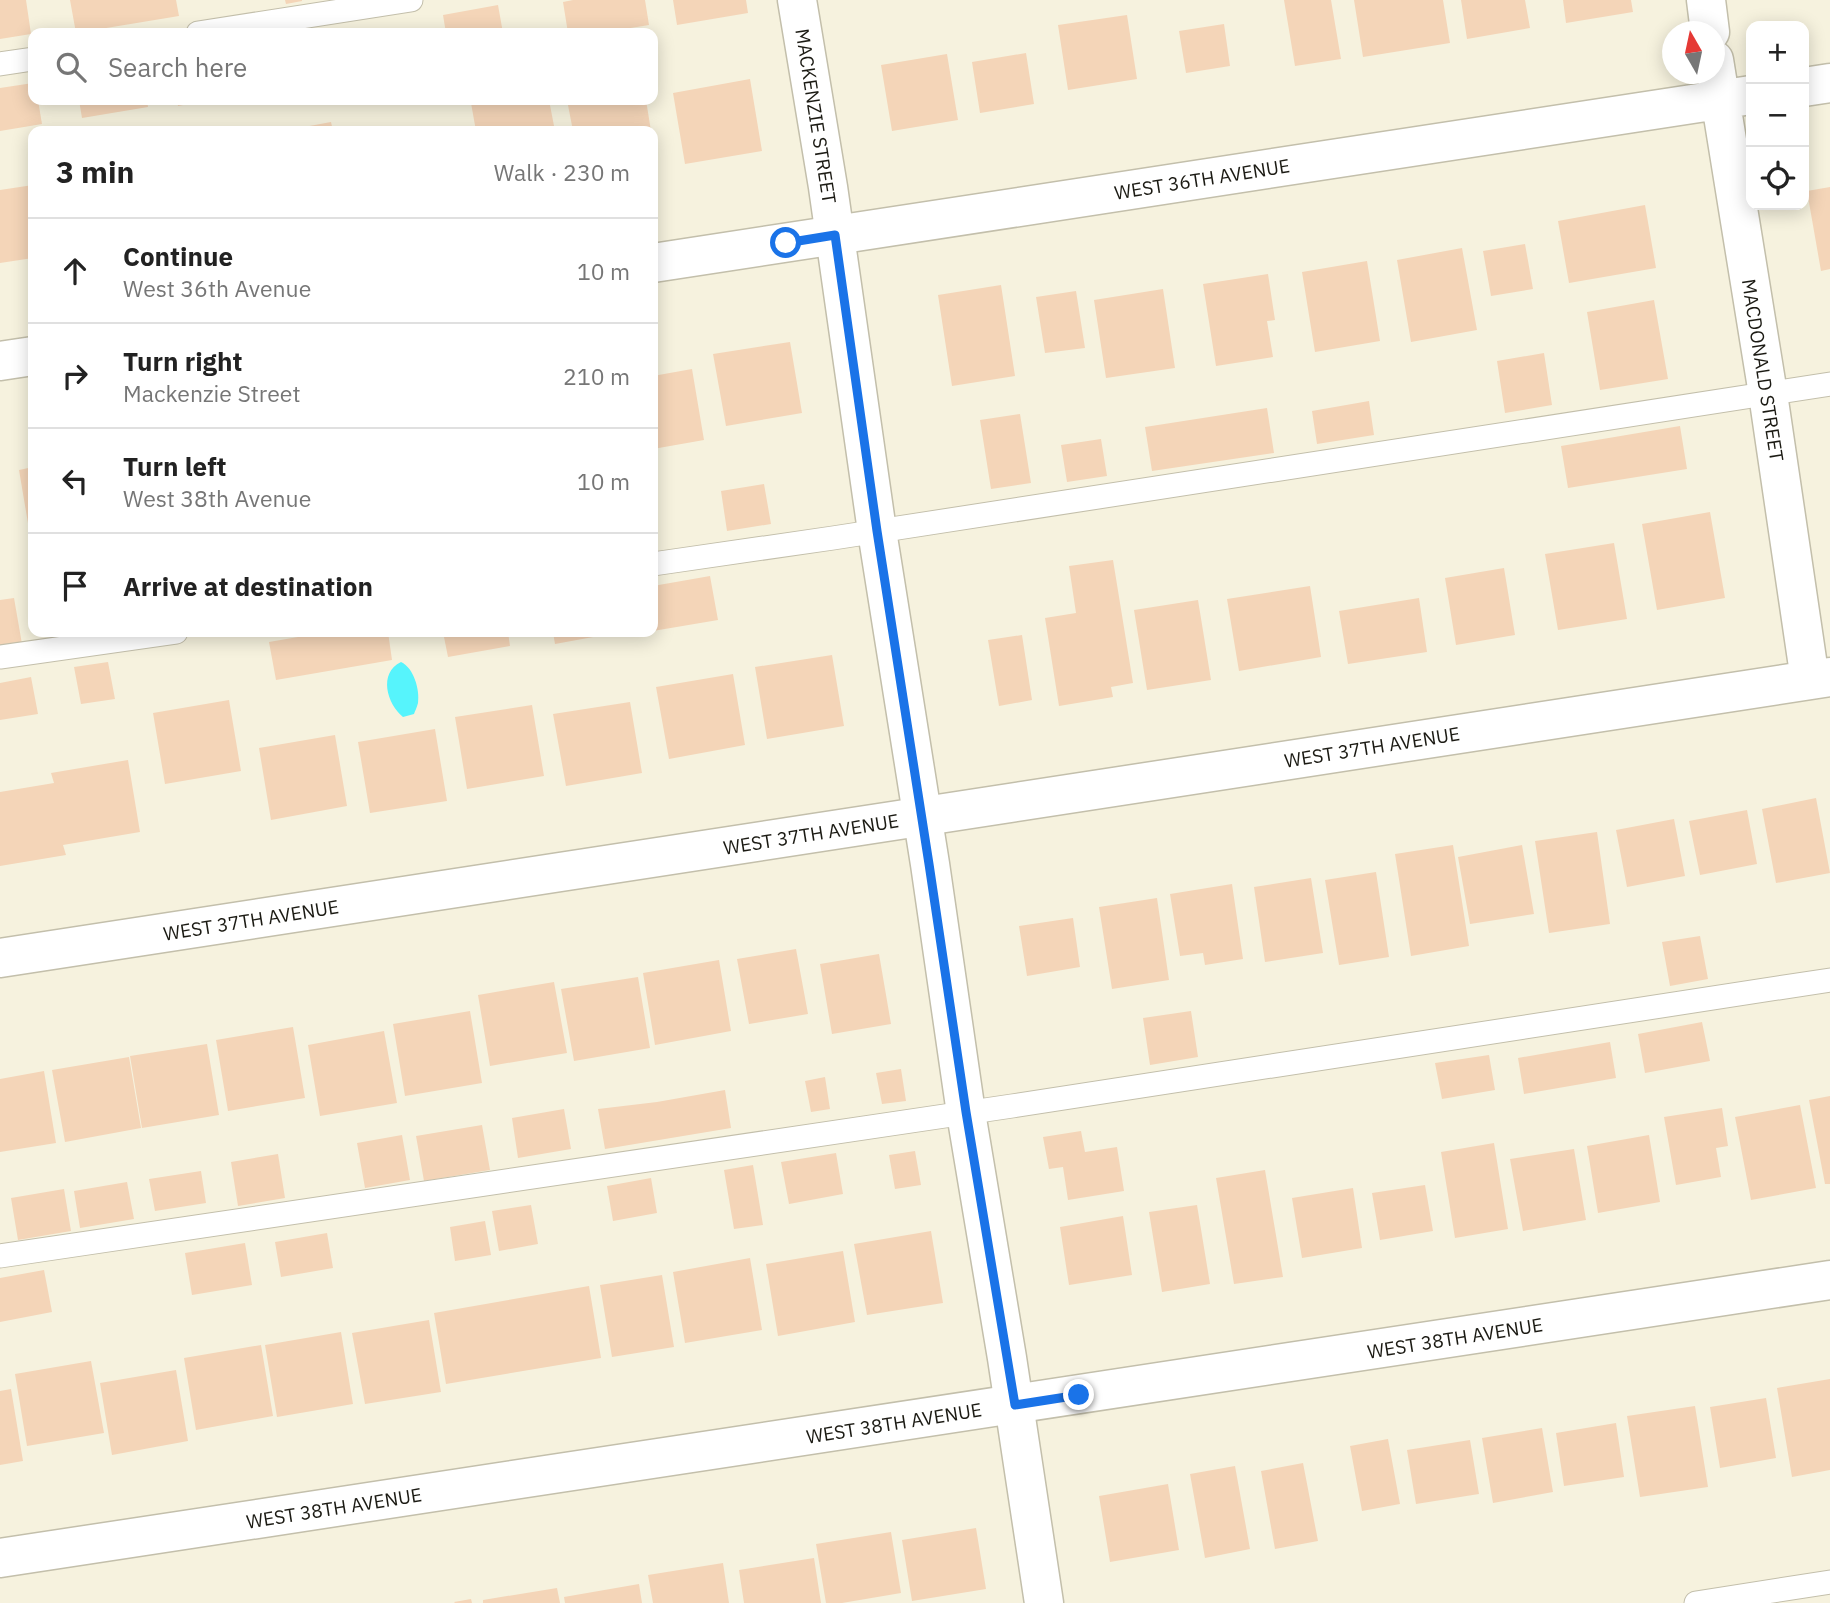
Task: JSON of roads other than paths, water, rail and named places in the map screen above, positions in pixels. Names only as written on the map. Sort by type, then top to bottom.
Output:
[{"type":"street","name":"MACKENZIE STREET","points":[[797,0],[835,235],[877,531],[966,1112],[1015,1405],[1044,1603]]},
{"type":"street","points":[[1706,0],[1709,21]]},
{"type":"street","name":"MACDONALD STREET","points":[[1725,78],[1736,97],[1768,394],[1820,678]]},
{"type":"street","points":[[1809,86],[1830,83]]},
{"type":"street","name":"WEST 36TH AVENUE","points":[[658,262],[1736,97]]},
{"type":"street","points":[[0,361],[28,357]]},
{"type":"street","name":"WEST 37TH AVENUE","points":[[0,958],[1820,678]]},
{"type":"street","name":"WEST 38TH AVENUE","points":[[0,1558],[1830,1280]]},
{"type":"lane","points":[[230,28],[411,0]]},
{"type":"lane","points":[[0,64],[28,60]]},
{"type":"lane","points":[[658,563],[1830,384]]},
{"type":"lane","points":[[0,657],[141,637]]},
{"type":"lane","points":[[0,1256],[1830,980]]},
{"type":"lane","points":[[1696,1603],[1830,1583]]},
{"type":"water","points":[[401,662],[413,674],[418,698],[414,714],[403,717],[389,697],[387,689],[389,673]]}]
